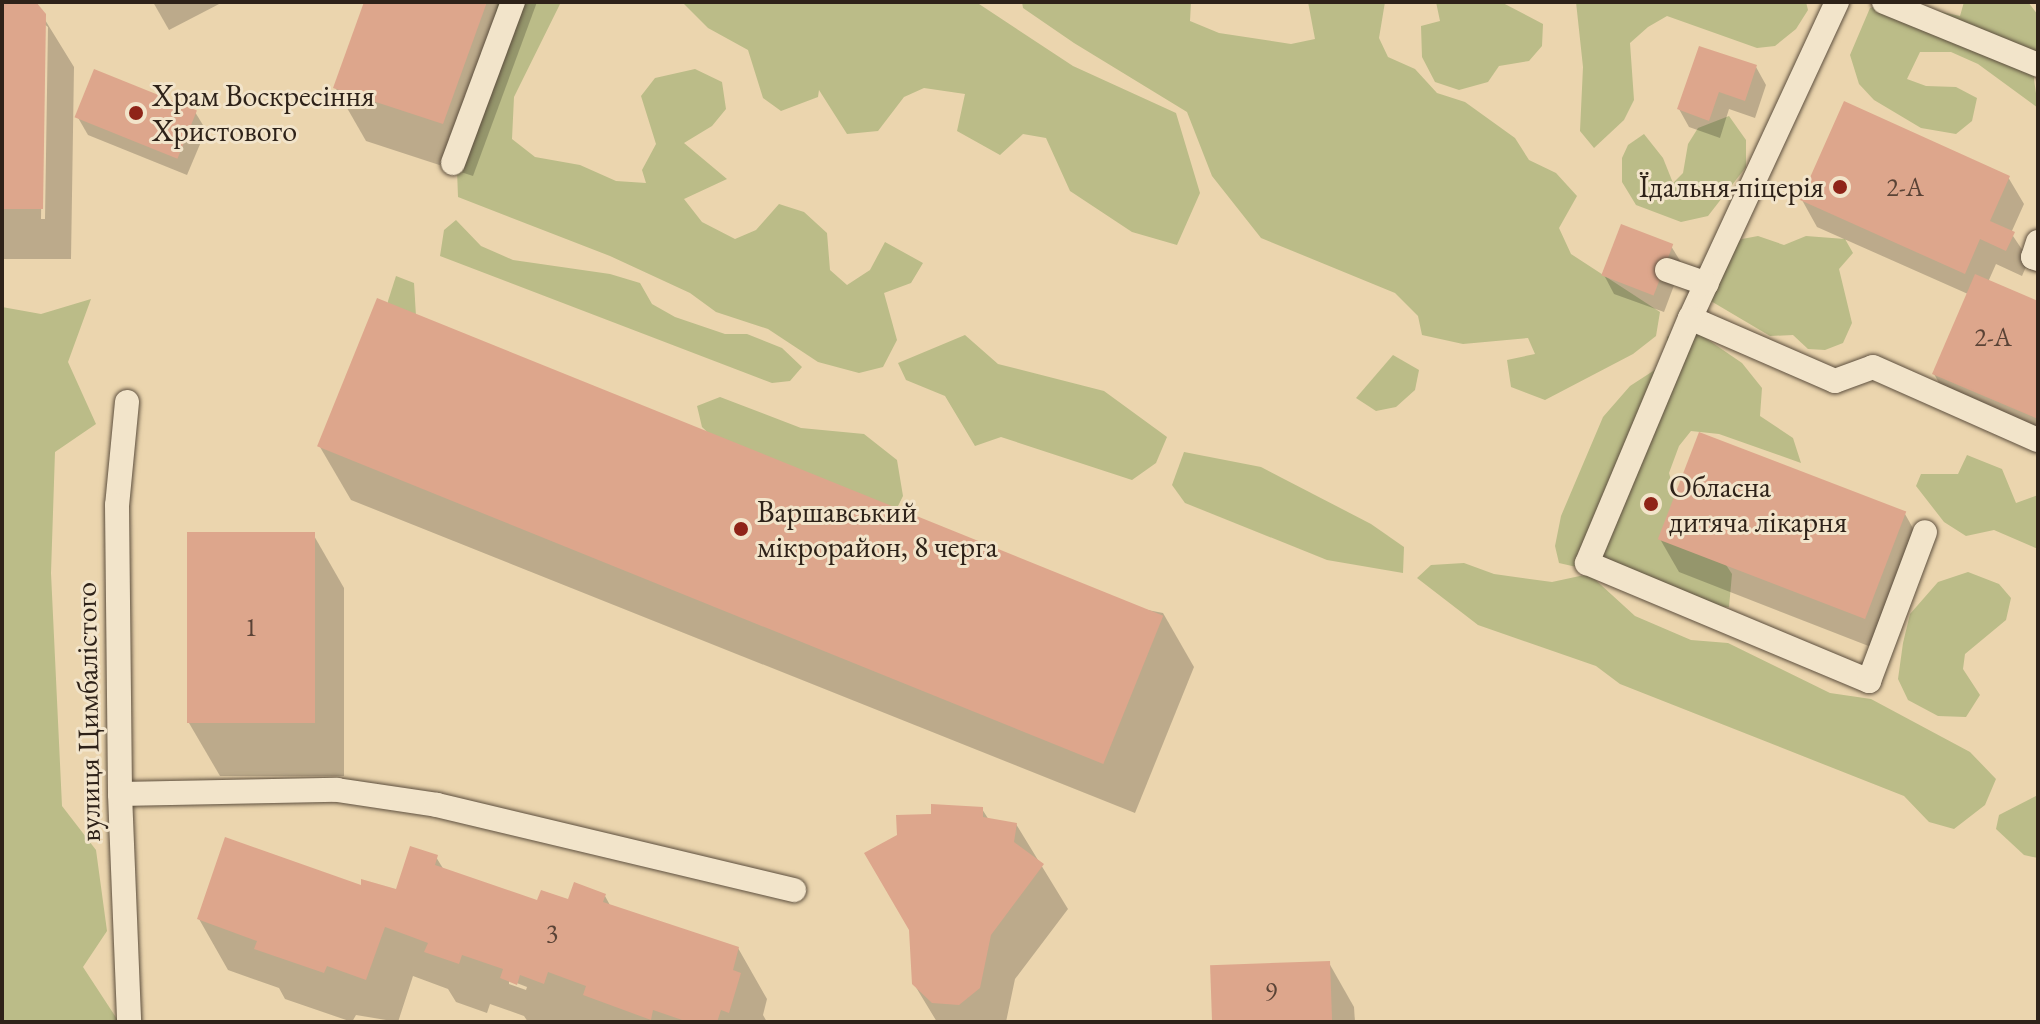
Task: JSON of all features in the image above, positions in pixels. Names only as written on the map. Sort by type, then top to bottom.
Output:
[{"type":"lane","points":[[453,163],[513,2]]},
{"type":"lane","points":[[1837,2],[1690,318],[1587,563],[1869,681],[1925,532]]},
{"type":"lane","points":[[1884,2],[2038,65]]},
{"type":"lane","points":[[2038,242],[2033,257],[2038,259]]},
{"type":"lane","points":[[1667,270],[1707,284]]},
{"type":"lane","points":[[1690,318],[1835,381],[1873,367],[2038,440]]},
{"type":"lane","name":"вулиця Цимбалістого","points":[[127,402],[117,505],[120,794],[129,1022]]},
{"type":"lane","points":[[120,794],[337,790],[437,805],[794,890]]},
{"type":"green space","points":[[498,2],[561,2],[514,97],[512,139],[535,157],[580,165],[616,181],[646,183],[642,170],[656,144],[641,96],[655,78],[695,69],[722,82],[726,109],[712,126],[684,143],[727,179],[684,199],[702,222],[735,239],[756,230],[779,204],[804,212],[827,233],[830,270],[847,285],[870,270],[885,242],[923,263],[911,283],[884,293],[897,340],[883,367],[859,373],[818,362],[768,329],[716,312],[690,293],[610,256],[458,197],[457,170]]},
{"type":"green space","points":[[682,2],[976,2],[1073,66],[1176,113],[1200,193],[1177,245],[1132,232],[1070,191],[1046,138],[1023,134],[1000,155],[957,131],[965,94],[924,88],[904,97],[878,131],[847,134],[819,90],[818,97],[781,111],[763,98],[748,50],[708,28]]},
{"type":"green space","points":[[1022,2],[1191,2],[1190,21],[1219,33],[1291,44],[1315,39],[1308,2],[1385,2],[1379,38],[1388,57],[1415,69],[1437,93],[1465,102],[1515,138],[1529,160],[1556,173],[1577,196],[1559,228],[1571,254],[1660,312],[1656,336],[1633,354],[1545,400],[1511,387],[1507,360],[1535,354],[1528,338],[1463,344],[1422,335],[1418,316],[1395,293],[1261,238],[1212,176],[1187,112],[1074,43],[1023,8]]},
{"type":"green space","points":[[1436,2],[1501,2],[1543,24],[1542,46],[1529,61],[1499,66],[1488,82],[1459,90],[1435,82],[1422,57],[1421,26],[1440,21]]},
{"type":"green space","points":[[1576,2],[1806,2],[1808,10],[1796,29],[1775,46],[1757,48],[1667,16],[1648,27],[1630,43],[1634,100],[1624,120],[1594,148],[1580,131],[1583,67]]},
{"type":"green space","points":[[1897,2],[1960,16],[1964,2],[2028,2],[2038,15],[2034,79],[2038,108],[1978,64],[1951,52],[1920,52],[1907,79],[1926,86],[1956,87],[1977,98],[1972,121],[1956,134],[1921,128],[1874,100],[1859,84],[1850,55],[1870,8]]},
{"type":"green space","points":[[1729,116],[1746,140],[1746,167],[1708,216],[1681,222],[1636,205],[1622,182],[1622,158],[1628,145],[1644,134],[1663,158],[1673,183],[1683,173],[1688,144],[1698,128]]},
{"type":"green space","points":[[456,220],[481,246],[513,260],[610,274],[640,283],[652,304],[675,317],[725,334],[747,334],[782,348],[802,367],[790,381],[772,383],[440,256],[444,230]]},
{"type":"green space","points":[[1758,236],[1784,245],[1806,236],[1845,239],[1853,253],[1839,269],[1852,323],[1843,343],[1825,350],[1808,349],[1793,335],[1770,336],[1699,294],[1698,269],[1742,239]]},
{"type":"green space","points":[[396,276],[414,283],[416,316],[386,331],[388,301]]},
{"type":"green space","points":[[91,299],[68,362],[96,424],[55,452],[51,573],[62,806],[96,850],[107,931],[83,967],[119,1022],[2,1022],[2,307],[41,314]]},
{"type":"green space","points":[[1685,324],[1742,363],[1762,388],[1760,416],[1793,438],[1801,463],[1719,434],[1691,431],[1679,446],[1669,473],[1683,522],[1715,548],[1732,574],[1729,607],[1688,606],[1598,572],[1559,563],[1555,546],[1561,516],[1603,417],[1630,386],[1667,362],[1667,337]]},
{"type":"green space","points":[[965,335],[998,364],[1104,391],[1167,437],[1156,463],[1132,480],[1001,437],[975,446],[945,396],[906,380],[898,363]]},
{"type":"green space","points":[[1393,355],[1419,370],[1415,390],[1396,407],[1376,411],[1356,398]]},
{"type":"green space","points":[[720,397],[801,428],[864,434],[897,460],[903,496],[891,520],[740,463],[702,427],[697,406]]},
{"type":"green space","points":[[1184,452],[1261,467],[1371,524],[1404,547],[1403,573],[1327,560],[1185,503],[1172,485]]},
{"type":"green space","points":[[1967,455],[2002,469],[2016,503],[2038,495],[2038,549],[1994,530],[1966,536],[1944,522],[1916,486],[1921,474],[1958,474]]},
{"type":"green space","points":[[1464,563],[1494,574],[1552,582],[1589,574],[1635,616],[1691,640],[1728,643],[1830,693],[1871,699],[1970,752],[1996,779],[1985,805],[1954,829],[1929,822],[1904,796],[1620,684],[1596,666],[1478,625],[1417,578],[1431,565]]},
{"type":"green space","points":[[1968,572],[1999,584],[2011,598],[2006,620],[1965,654],[1963,669],[1980,695],[1966,717],[1938,716],[1908,700],[1898,679],[1903,643],[1910,614],[1938,582]]},
{"type":"green space","points":[[2038,795],[2038,858],[2024,855],[1996,829],[1999,815]]},
{"type":"building","points":[[2,2],[36,2],[46,14],[43,209],[2,209]]},
{"type":"building","points":[[364,2],[487,2],[443,124],[333,88]]},
{"type":"building","points":[[1699,46],[1757,65],[1745,101],[1719,92],[1709,121],[1677,109]]},
{"type":"building","name":"Храм Воскресіння Христового","points":[[94,69],[197,111],[177,159],[75,117]]},
{"type":"building","points":[[1844,101],[2010,176],[1990,221],[2015,232],[2006,251],[1980,239],[1965,274],[1800,200]]},
{"type":"building","points":[[1621,224],[1673,244],[1654,295],[1601,275]]},
{"type":"building","points":[[1975,274],[2038,301],[2038,419],[1932,374]]},
{"type":"building","name":"Варшавський мікрорайон, 8 черга","points":[[377,298],[1163,616],[1103,764],[317,446]]},
{"type":"building","points":[[1699,432],[1906,512],[1865,619],[1658,539]]},
{"type":"building","points":[[187,532],[315,532],[315,723],[187,723]]},
{"type":"building","points":[[931,804],[983,807],[983,817],[1017,823],[1014,842],[1044,864],[991,935],[980,988],[959,1005],[932,1003],[912,984],[909,930],[864,853],[897,835],[896,815],[931,814]]},
{"type":"building","points":[[225,837],[361,885],[361,879],[396,889],[410,846],[438,855],[435,865],[537,900],[541,890],[568,899],[574,882],[606,894],[603,902],[739,947],[733,970],[741,973],[729,1013],[721,1010],[717,1022],[688,1022],[653,1010],[651,1020],[583,995],[586,986],[548,972],[544,984],[520,975],[517,985],[500,978],[503,969],[462,955],[459,964],[424,952],[428,943],[385,927],[366,980],[327,966],[324,973],[254,949],[257,941],[197,919]]},
{"type":"building","points":[[1330,961],[1332,1022],[1212,1022],[1210,965]]},
{"type":"place","name":"Храм Воскресіння Христового","points":[[136,113]]},
{"type":"place","name":"Їдальня-піцерія","points":[[1840,187]]},
{"type":"place","name":"Обласна дитяча лікарня","points":[[1651,504]]},
{"type":"place","name":"Варшавський мікрорайон, 8 черга","points":[[741,529]]}]
